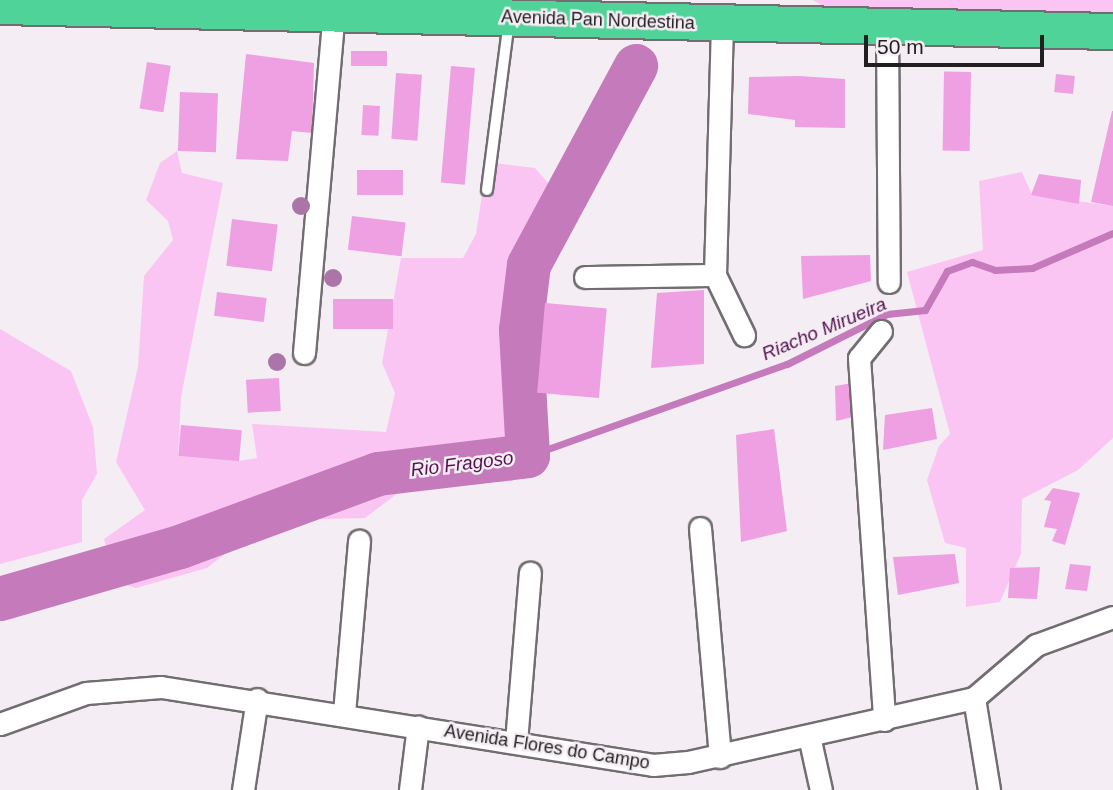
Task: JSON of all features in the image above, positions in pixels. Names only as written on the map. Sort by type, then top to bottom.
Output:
[{"type":"highway","name":"Avenida Pan Nordestina","points":[[0,6],[334,11],[722,24],[817,13],[887,26],[1113,31]]},
{"type":"street","points":[[304,353],[334,11]]},
{"type":"street","points":[[722,24],[715,275],[744,335]]},
{"type":"street","points":[[887,26],[889,282]]},
{"type":"street","points":[[585,277],[715,275]]},
{"type":"street","points":[[881,331],[859,358],[884,720]]},
{"type":"street","points":[[700,528],[720,757]]},
{"type":"street","points":[[344,713],[359,541]]},
{"type":"street","points":[[516,742],[530,573]]},
{"type":"street","name":"Avenida Flores do Campo","points":[[0,724],[86,693],[161,687],[257,699],[653,765],[720,757],[974,698],[1036,645],[1113,617]]},
{"type":"street","points":[[974,698],[989,790]]},
{"type":"street","points":[[243,790],[257,699]]},
{"type":"street","points":[[410,790],[418,726]]},
{"type":"street","points":[[809,736],[821,790]]},
{"type":"lane","points":[[487,190],[510,18]]},
{"type":"shaded area","points":[[813,0],[1113,0],[1113,26],[843,19]]},
{"type":"shaded area","points":[[177,151],[182,173],[223,183],[181,397],[178,456],[239,461],[257,458],[252,424],[386,432],[395,393],[382,363],[401,258],[463,258],[476,234],[487,162],[535,168],[557,193],[515,267],[513,481],[406,487],[365,518],[287,520],[251,534],[207,568],[136,588],[116,582],[104,539],[145,510],[116,462],[138,367],[144,276],[173,240],[168,221],[146,200],[160,163]]},
{"type":"shaded area","points":[[1022,172],[1032,195],[1113,206],[1113,438],[1078,470],[1022,499],[1021,554],[1000,602],[966,607],[966,548],[945,543],[927,480],[939,446],[950,434],[907,272],[983,250],[979,181]]},
{"type":"shaded area","points":[[0,329],[71,371],[93,427],[97,474],[82,500],[82,542],[0,564]]},
{"type":"building","points":[[351,51],[387,51],[387,66],[351,66]]},
{"type":"building","points":[[246,54],[314,63],[312,133],[292,131],[288,161],[236,159]]},
{"type":"building","points":[[147,62],[171,66],[163,112],[140,108]]},
{"type":"building","points":[[451,66],[475,68],[465,185],[441,183]]},
{"type":"building","points":[[944,72],[971,72],[970,151],[943,151]]},
{"type":"building","points":[[396,73],[422,75],[417,141],[391,139]]},
{"type":"building","points":[[1056,74],[1075,76],[1073,94],[1054,92]]},
{"type":"building","points":[[749,77],[845,79],[845,128],[795,127],[795,120],[748,114]]},
{"type":"building","points":[[180,92],[218,93],[216,152],[178,151]]},
{"type":"building","points":[[363,105],[380,106],[378,136],[361,135]]},
{"type":"building","points":[[1113,111],[1113,206],[1091,202]]},
{"type":"building","points":[[357,170],[403,170],[403,195],[357,195]]},
{"type":"building","points":[[1039,174],[1081,180],[1079,204],[1031,195]]},
{"type":"building","points":[[352,216],[406,223],[401,256],[348,250]]},
{"type":"building","points":[[232,219],[278,225],[272,271],[226,266]]},
{"type":"building","points":[[870,255],[871,281],[803,299],[801,256]]},
{"type":"building","points":[[704,290],[704,364],[651,368],[657,293]]},
{"type":"building","points":[[217,292],[267,298],[264,322],[214,316]]},
{"type":"building","points":[[333,299],[393,299],[393,329],[333,329]]},
{"type":"building","points":[[545,303],[607,308],[599,398],[537,393]]},
{"type":"building","points":[[279,378],[281,411],[248,413],[246,380]]},
{"type":"building","points":[[852,383],[857,416],[836,421],[835,386]]},
{"type":"building","points":[[932,408],[937,439],[883,450],[885,415]]},
{"type":"building","points":[[181,425],[242,430],[239,461],[178,456]]},
{"type":"building","points":[[774,429],[787,531],[741,542],[736,435]]},
{"type":"building","points":[[1053,488],[1080,493],[1065,545],[1052,541],[1057,529],[1044,527],[1051,501],[1044,500]]},
{"type":"building","points":[[955,554],[959,583],[898,595],[893,557]]},
{"type":"building","points":[[1070,564],[1091,566],[1087,591],[1065,589]]},
{"type":"building","points":[[1040,567],[1037,599],[1008,598],[1010,568]]},
{"type":"waterway","name":"Rio Fragoso","points":[[0,599],[180,547],[378,474],[528,456],[521,330],[529,265],[636,66]]},
{"type":"waterway","name":"Riacho Mirueira","points":[[528,456],[787,364],[887,314],[925,310],[947,271],[972,262],[995,270],[1032,268],[1113,233]]}]
